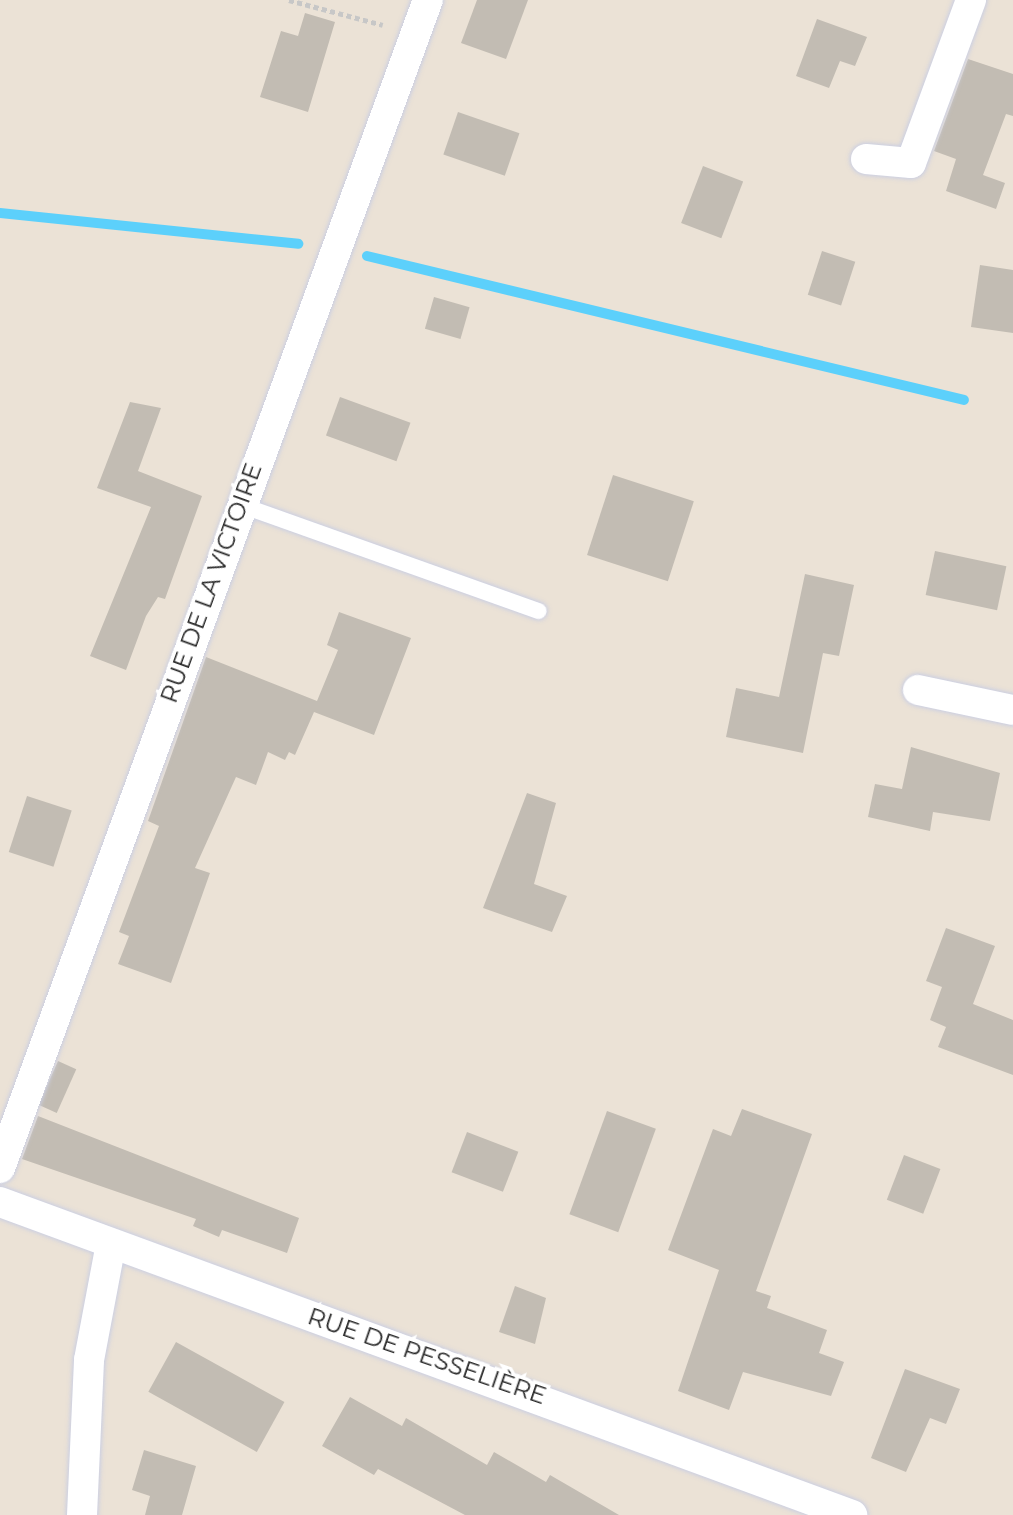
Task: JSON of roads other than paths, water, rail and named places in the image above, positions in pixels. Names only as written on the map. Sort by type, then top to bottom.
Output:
[{"type":"street","name":"RUE DE LA VICTOIRE","points":[[0,1168],[238,504],[428,0]]},
{"type":"street","points":[[866,159],[911,163],[971,0]]},
{"type":"street","points":[[918,690],[1013,710]]},
{"type":"street","name":"RUE DE PESSELIÈRE","points":[[0,1202],[552,1400],[852,1515]]},
{"type":"street","points":[[82,1515],[89,1360],[111,1244]]},
{"type":"lane","points":[[238,504],[539,611]]},
{"type":"waterway","points":[[0,213],[298,244]]},
{"type":"waterway","points":[[367,256],[964,400]]}]
